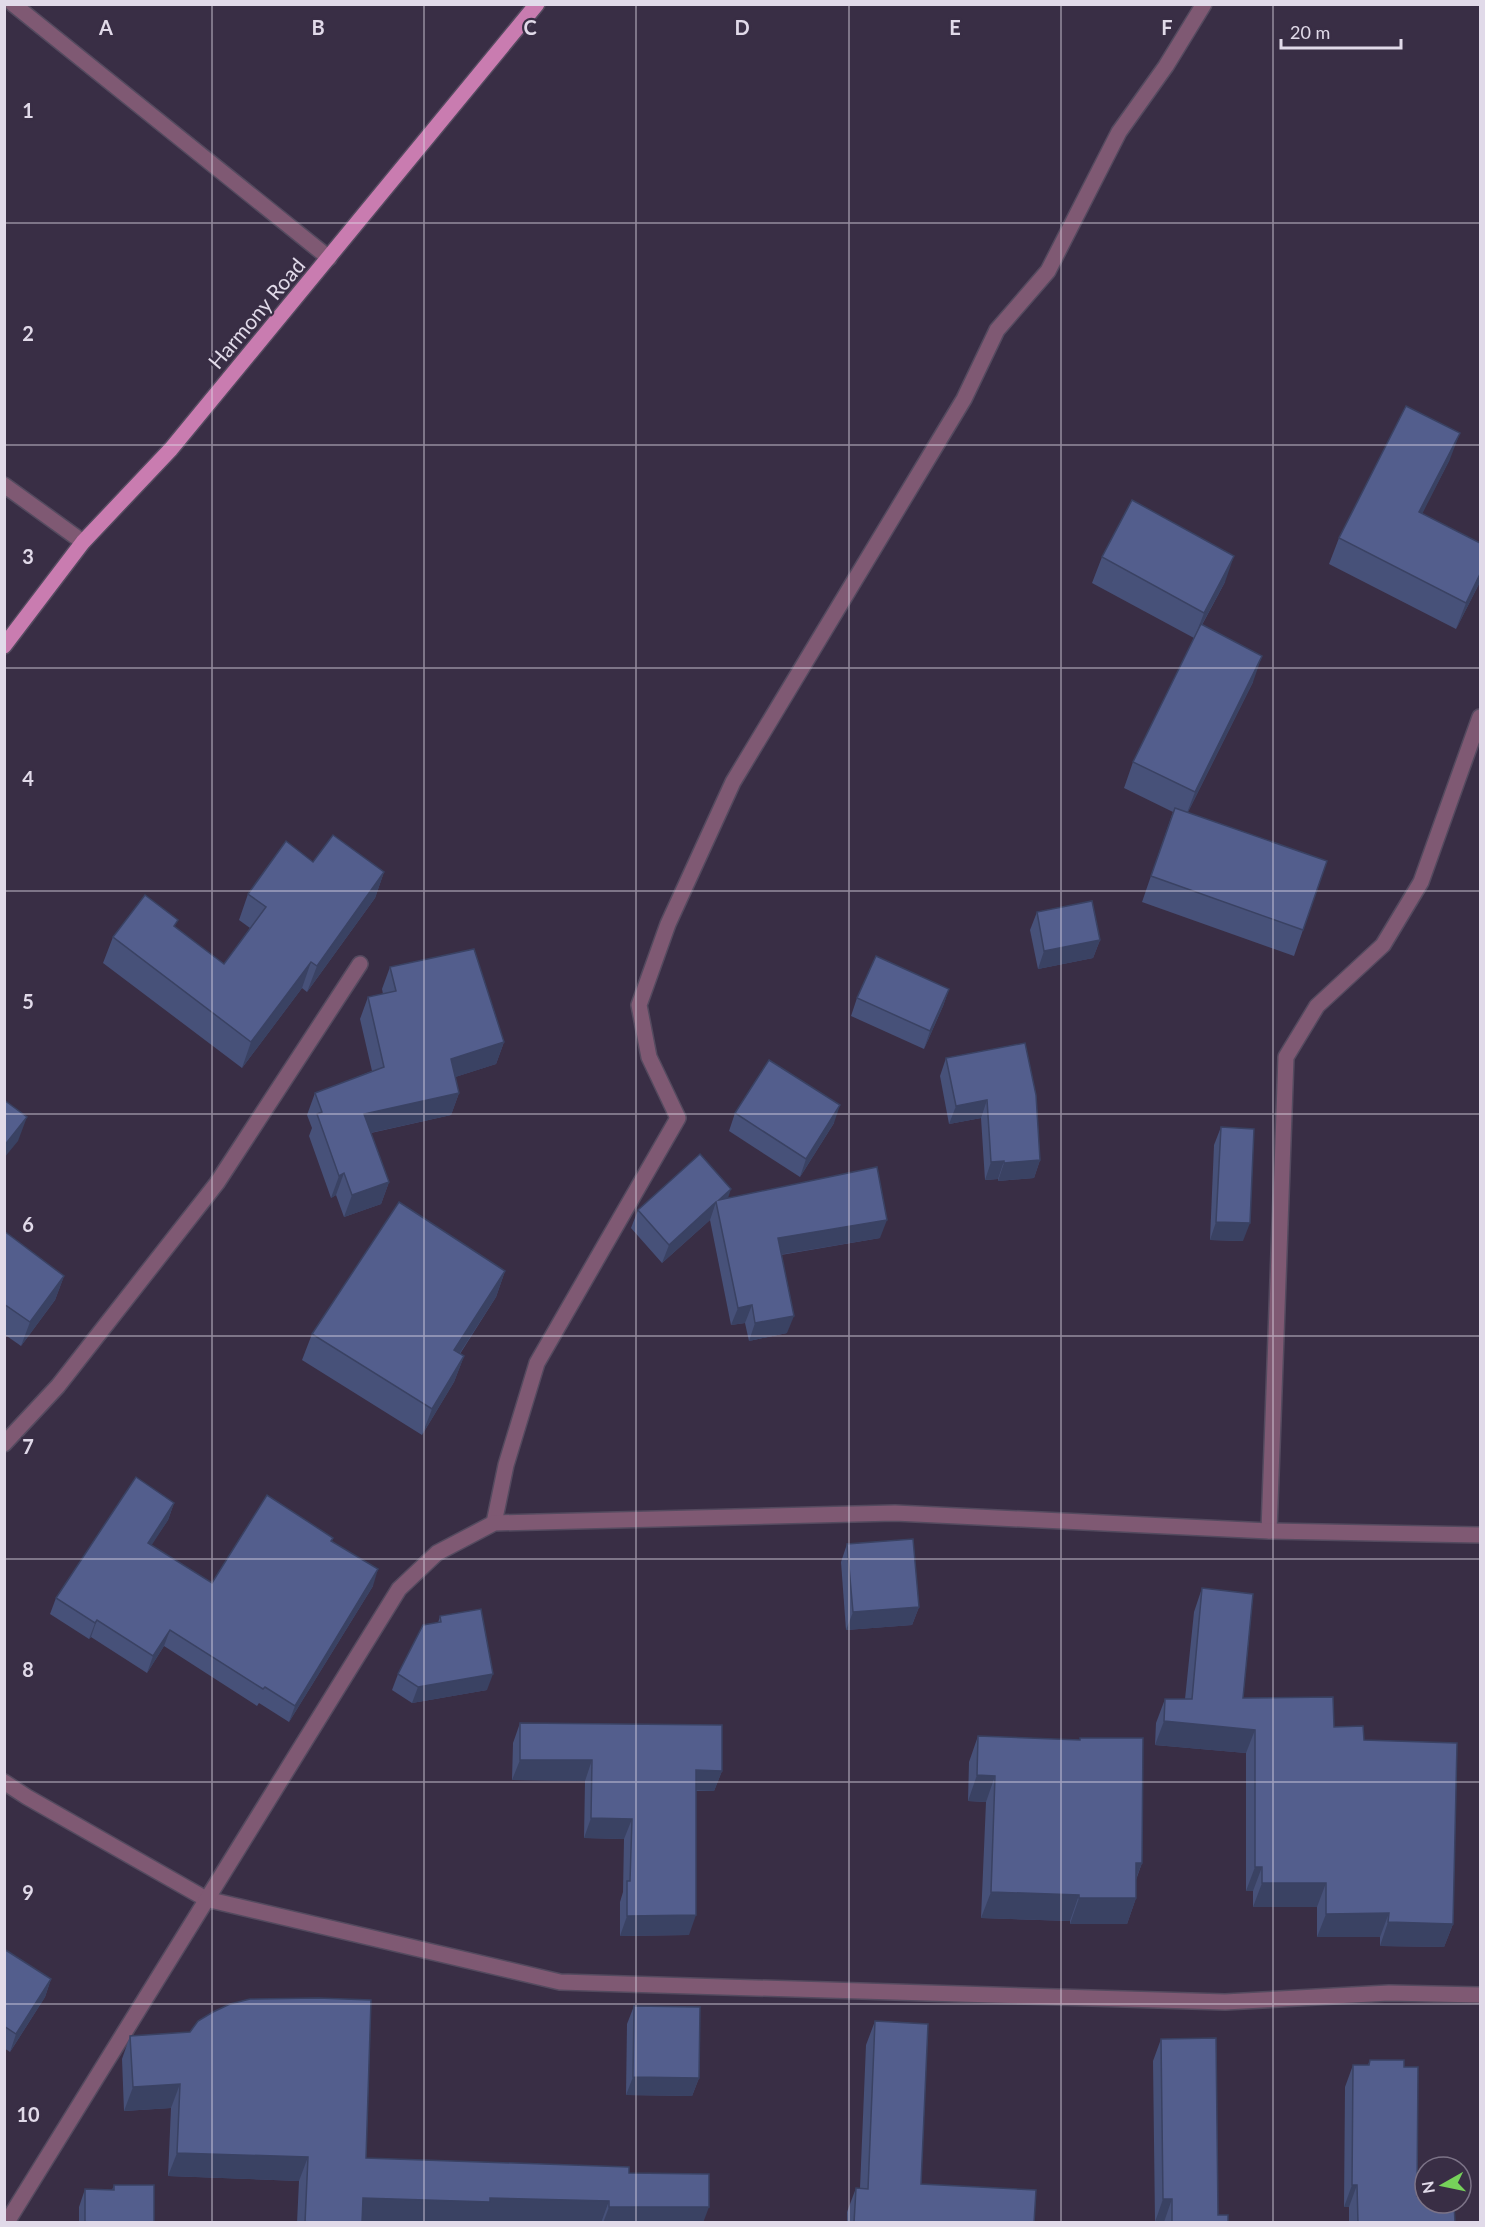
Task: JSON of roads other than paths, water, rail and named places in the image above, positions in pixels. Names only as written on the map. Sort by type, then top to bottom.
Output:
[{"type":"main road","name":"Harmony Road","points":[[4,646],[83,543],[171,449],[537,4]]},
{"type":"street","points":[[13,4],[329,258]]},
{"type":"street","points":[[494,1523],[506,1465],[537,1363],[678,1118],[649,1057],[639,1005],[668,924],[733,782],[964,399],[997,330],[1048,271],[1119,132],[1166,66],[1204,4]]},
{"type":"street","points":[[4,485],[83,543]]},
{"type":"street","points":[[1269,1531],[1286,1057],[1317,1006],[1383,945],[1421,882],[1480,717]]},
{"type":"street","points":[[4,1444],[58,1386],[216,1183],[360,964]]},
{"type":"street","points":[[7,2223],[399,1589],[437,1553],[494,1523],[895,1513],[1269,1531],[1480,1535]]},
{"type":"street","points":[[4,1782],[206,1899],[560,1982],[1225,2002],[1389,1993],[1480,1995]]}]
